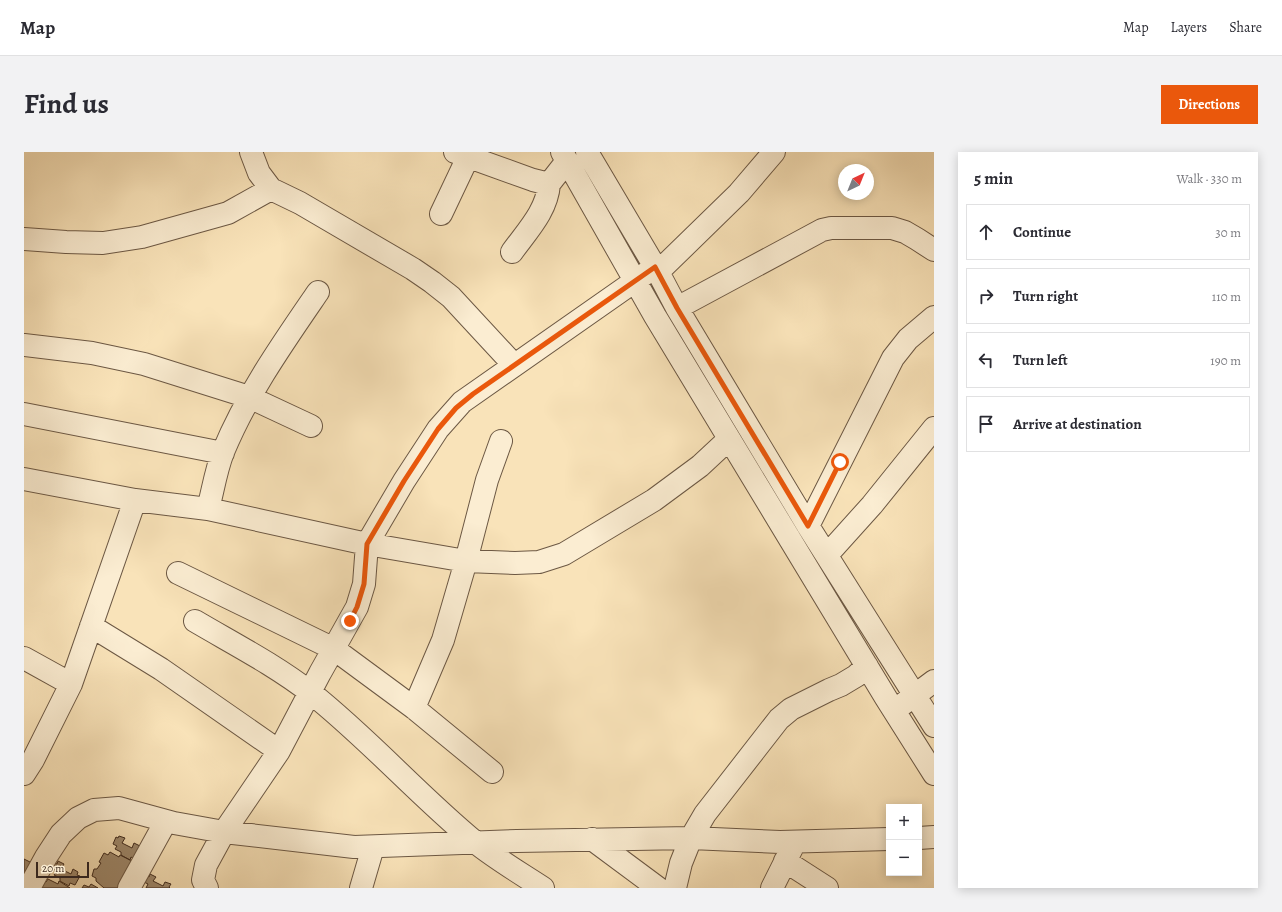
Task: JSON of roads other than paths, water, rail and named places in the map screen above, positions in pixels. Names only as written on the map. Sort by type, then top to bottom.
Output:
[{"type":"street","points":[[250,152],[259,173],[271,189],[300,203],[413,269],[432,282],[451,297],[514,365]]},
{"type":"street","points":[[587,152],[677,308],[808,526],[934,726]]},
{"type":"street","points":[[207,888],[203,880],[206,865],[224,832],[280,751],[357,607],[364,584],[367,544],[404,481],[438,429],[462,402],[636,281],[656,270],[739,193],[774,152]]},
{"type":"street","points":[[441,214],[461,154],[532,180],[549,184]]},
{"type":"street","points":[[512,252],[541,212],[549,192],[549,184],[564,156]]},
{"type":"street","points":[[564,156],[729,439],[934,774]]},
{"type":"street","points":[[24,239],[66,242],[102,242],[142,236],[228,213],[271,189]]},
{"type":"street","points":[[677,308],[822,230],[831,228],[892,228],[904,232],[934,250]]},
{"type":"street","points":[[208,509],[223,454],[249,397],[282,344],[318,292]]},
{"type":"street","points":[[808,526],[892,358],[908,339],[934,317]]},
{"type":"street","points":[[24,345],[92,353],[144,364],[249,397],[311,426]]},
{"type":"street","points":[[24,414],[223,454]]},
{"type":"street","points":[[827,556],[872,505],[934,428]]},
{"type":"street","points":[[24,479],[135,500],[208,509],[367,544],[466,561],[515,563],[540,562],[564,554],[654,500],[700,466],[729,439]]},
{"type":"street","points":[[414,708],[443,640],[466,561],[487,480],[500,441]]},
{"type":"street","points":[[24,774],[33,760],[32,740],[71,684],[135,500]]},
{"type":"street","points":[[178,573],[334,649],[414,708],[492,772]]},
{"type":"street","points":[[195,621],[269,665],[310,693],[352,729],[439,810],[476,842],[516,871],[543,888]]},
{"type":"street","points":[[91,626],[161,669],[280,751]]},
{"type":"street","points":[[24,658],[71,684]]},
{"type":"street","points":[[675,888],[681,863],[691,838],[705,814],[779,719],[791,709],[841,685],[856,676],[867,666]]},
{"type":"street","points":[[894,710],[934,681]]},
{"type":"street","points":[[29,888],[61,834],[78,818],[94,810],[119,808],[166,821],[224,832],[354,847],[592,839],[691,838],[780,842],[886,839]]},
{"type":"street","points":[[129,888],[166,821]]},
{"type":"street","points":[[922,838],[934,837]]},
{"type":"street","points":[[592,839],[658,888]]},
{"type":"street","points":[[772,888],[795,842]]},
{"type":"street","points":[[361,888],[373,847]]},
{"type":"street","points":[[785,861],[827,888]]}]
